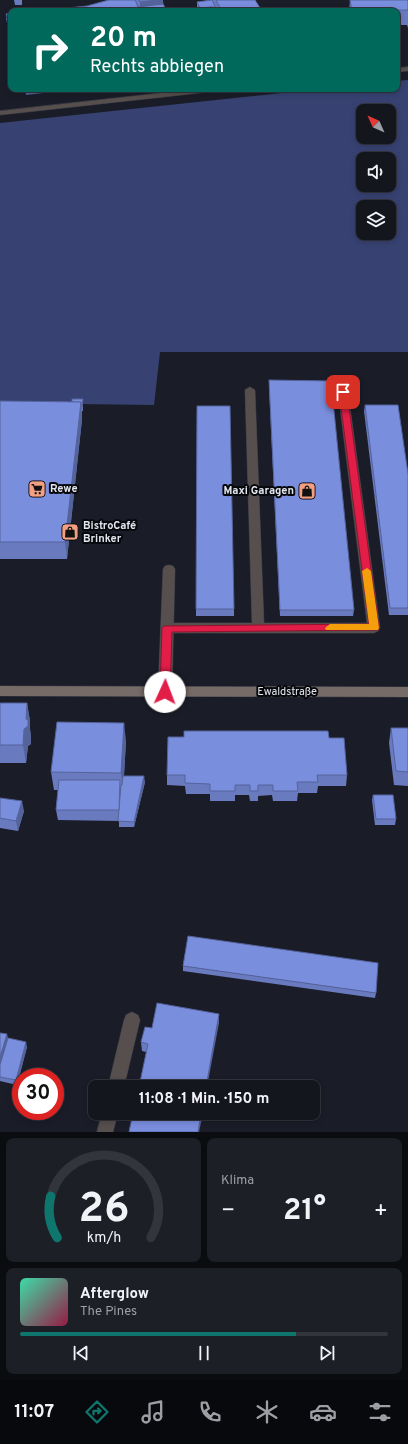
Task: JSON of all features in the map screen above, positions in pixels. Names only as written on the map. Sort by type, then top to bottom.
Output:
[{"type":"main road","name":"Ewaldstraße","points":[[0,691],[408,692]]},
{"type":"street","points":[[0,113],[191,92]]},
{"type":"street","points":[[250,390],[258,628]]},
{"type":"street","points":[[167,628],[374,628],[343,392]]},
{"type":"street","points":[[165,692],[169,569]]},
{"type":"street","points":[[118,1080],[132,1020]]},
{"type":"street","points":[[106,1132],[109,1120]]},
{"type":"shaded area","points":[[408,80],[408,352],[160,352],[154,405],[0,403],[0,123],[292,92],[400,92],[400,81]]},
{"type":"building","points":[[109,0],[135,0],[138,7],[163,4],[165,8],[68,8],[87,6]]},
{"type":"building","points":[[139,0],[157,0],[140,2]]},
{"type":"building","points":[[212,0],[216,8],[200,8],[197,2]]},
{"type":"building","points":[[216,0],[255,0],[260,8],[220,8]]},
{"type":"building","points":[[350,0],[408,0],[408,10],[400,10],[400,8],[351,8]]},
{"type":"building","points":[[269,380],[331,381],[354,610],[280,610]]},
{"type":"building","points":[[72,399],[83,399],[82,405],[81,402],[72,402]]},
{"type":"building","name":"Rewe","points":[[0,401],[81,402],[65,542],[0,542]]},
{"type":"building","points":[[365,405],[398,405],[408,474],[408,608],[390,608]]},
{"type":"building","points":[[197,406],[230,406],[234,609],[196,609]]},
{"type":"building","points":[[0,703],[27,703],[26,719],[28,720],[28,726],[24,729],[23,745],[0,745]]},
{"type":"building","points":[[57,722],[124,723],[121,773],[51,772]]},
{"type":"building","points":[[391,728],[408,728],[408,772],[396,771]]},
{"type":"building","points":[[184,731],[328,731],[329,738],[344,738],[347,775],[317,775],[318,782],[297,782],[298,791],[273,791],[273,785],[258,785],[258,791],[250,791],[250,785],[235,785],[235,791],[210,791],[210,784],[185,783],[185,775],[167,775],[168,737],[184,737]]},
{"type":"building","points":[[123,776],[144,776],[134,822],[118,821]]},
{"type":"building","points":[[59,780],[120,780],[119,810],[56,810]]},
{"type":"building","points":[[373,795],[393,795],[396,819],[376,819]]},
{"type":"building","points":[[0,798],[22,801],[16,821],[0,818]]},
{"type":"building","points":[[188,936],[378,963],[376,993],[183,966]]},
{"type":"building","points":[[157,1003],[219,1014],[207,1080],[140,1080],[148,1044],[141,1042],[145,1027],[152,1028]]},
{"type":"building","points":[[0,1033],[7,1034],[0,1057]]},
{"type":"building","points":[[8,1038],[26,1042],[19,1068],[12,1068],[12,1079],[0,1077],[0,1065]]},
{"type":"building","points":[[132,1120],[200,1120],[198,1132],[129,1132]]},
{"type":"slow traffic","points":[[330,628],[374,628],[367,571]]},
{"type":"place","name":"Rewe","points":[[37,489]]},
{"type":"place","name":"Maxi Garagen","points":[[307,491]]},
{"type":"place","name":"BistroCafé Brinker","points":[[70,532]]},
{"type":"route","points":[[165,692],[167,628],[374,628],[343,392]]}]
